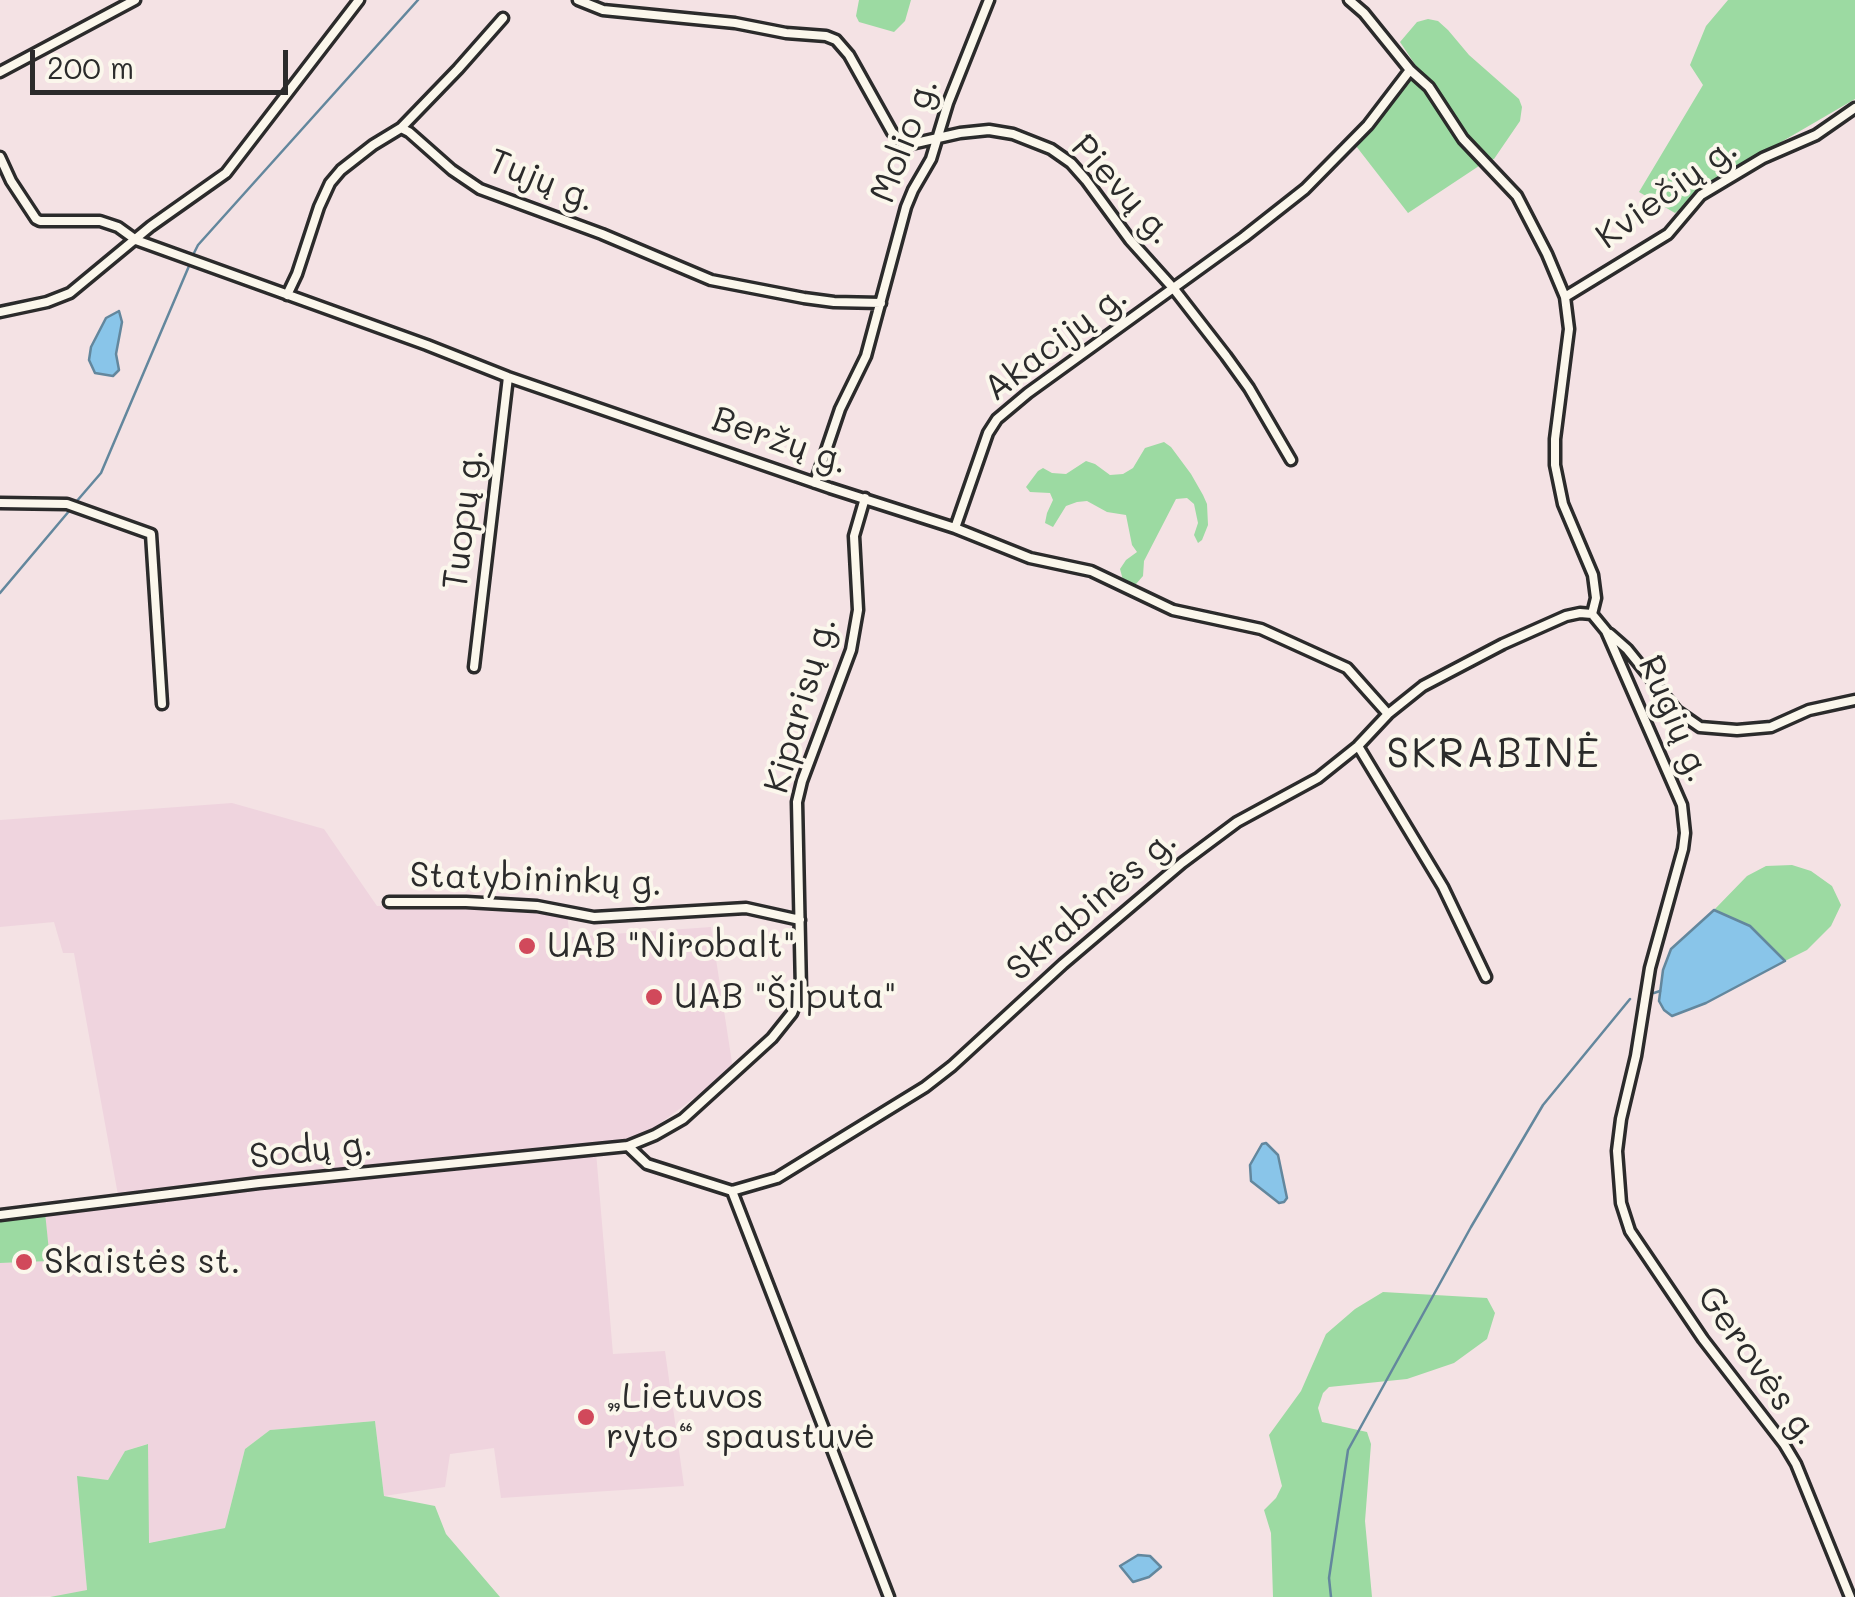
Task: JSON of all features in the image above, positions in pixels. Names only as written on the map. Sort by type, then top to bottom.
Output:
[{"type":"street","points":[[0,72],[135,0]]},
{"type":"street","points":[[0,312],[70,294],[171,211],[226,172],[359,0]]},
{"type":"street","name":"Pievų g.","points":[[578,0],[603,10],[735,23],[836,40],[892,132],[907,145],[973,131],[999,131],[1051,148],[1086,180],[1130,240],[1174,289],[1249,388],[1291,460]]},
{"type":"street","name":"Molio g.","points":[[814,483],[840,409],[866,356],[906,207],[931,159],[948,102],[989,0]]},
{"type":"street","points":[[1349,0],[1410,70],[1429,86],[1464,139],[1517,196],[1565,297],[1569,329],[1555,465],[1562,504],[1594,575],[1596,598],[1592,614]]},
{"type":"street","points":[[287,295],[330,183],[373,145],[401,128],[503,18]]},
{"type":"street","name":"Akacijų g.","points":[[955,528],[988,433],[997,419],[1244,237],[1327,168],[1368,126],[1410,70]]},
{"type":"street","name":"Kviečių g.","points":[[1565,297],[1668,234],[1701,195],[1763,158],[1816,135],[1855,108]]},
{"type":"street","name":"Tujų g.","points":[[401,128],[480,189],[711,280],[834,302],[881,303]]},
{"type":"street","name":"Beržų g.","points":[[0,157],[36,219],[100,222],[118,227],[136,240],[508,378],[955,528],[1030,558],[1091,571],[1173,610],[1261,629],[1347,668],[1388,714]]},
{"type":"street","name":"Tuopų g.","points":[[474,667],[508,378]]},
{"type":"street","name":"Kiparisų g.","points":[[628,1146],[683,1119],[772,1038],[792,1013],[800,990],[797,802],[851,650],[858,610],[854,536],[865,498]]},
{"type":"street","points":[[0,504],[67,504],[151,534],[162,704]]},
{"type":"street","name":"Rugių g.","points":[[1592,614],[1606,631],[1682,805],[1685,833],[1650,968],[1636,1056],[1620,1119],[1620,1202],[1630,1230]]},
{"type":"street","name":"Skrabinės g.","points":[[732,1192],[777,1178],[925,1087],[1182,862],[1237,822],[1318,778],[1423,686],[1472,658],[1566,616],[1592,614]]},
{"type":"street","points":[[1606,631],[1678,711],[1700,726],[1737,730],[1772,727],[1809,710],[1855,700]]},
{"type":"street","points":[[1358,746],[1443,886],[1486,977]]},
{"type":"street","name":"Statybininkų g.","points":[[389,902],[537,906],[594,917],[746,908],[800,920]]},
{"type":"street","points":[[628,1146],[647,1164],[732,1192],[890,1597]]},
{"type":"street","name":"Sodų g.","points":[[0,1215],[152,1195],[628,1146]]},
{"type":"street","name":"Gerovės g.","points":[[1630,1230],[1703,1339],[1790,1454],[1850,1597]]},
{"type":"shaded area","points":[[232,803],[324,829],[377,906],[467,904],[536,909],[567,915],[570,937],[711,927],[733,1069],[639,1139],[118,1195],[74,953],[63,953],[54,922],[0,927],[0,820]]},
{"type":"shaded area","points":[[596,1152],[613,1354],[665,1351],[684,1486],[501,1498],[494,1448],[450,1454],[445,1487],[384,1496],[375,1421],[270,1430],[245,1449],[225,1528],[148,1543],[147,1444],[125,1451],[108,1480],[78,1477],[87,1590],[65,1596],[0,1597],[0,1263],[49,1261],[45,1212]]},
{"type":"green space","points":[[859,0],[911,0],[905,21],[894,32],[859,22]]},
{"type":"green space","points":[[1728,0],[1855,0],[1855,99],[1728,173],[1675,213],[1639,192],[1703,85],[1690,65],[1706,26]]},
{"type":"green space","points":[[1438,21],[1448,30],[1469,55],[1519,99],[1522,107],[1520,121],[1494,159],[1408,213],[1356,146],[1418,69],[1400,42],[1417,22]]},
{"type":"green space","points":[[1164,442],[1203,495],[1208,525],[1198,543],[1194,535],[1198,523],[1194,504],[1187,498],[1176,499],[1144,561],[1143,576],[1130,585],[1123,580],[1120,569],[1137,552],[1126,515],[1107,512],[1087,501],[1077,502],[1066,506],[1053,527],[1045,523],[1053,500],[1050,493],[1030,492],[1026,487],[1043,468],[1066,474],[1086,461],[1110,475],[1123,474],[1133,468],[1145,448]]},
{"type":"green space","points":[[1792,865],[1811,871],[1832,886],[1841,905],[1831,926],[1807,950],[1785,961],[1750,926],[1714,910],[1747,876],[1766,866]]},
{"type":"green space","points":[[45,1212],[50,1261],[0,1263],[0,1218]]},
{"type":"green space","points":[[1383,1292],[1487,1298],[1495,1313],[1487,1339],[1454,1363],[1407,1379],[1329,1387],[1323,1393],[1318,1408],[1322,1422],[1367,1432],[1371,1444],[1365,1521],[1372,1597],[1273,1597],[1271,1533],[1264,1510],[1282,1486],[1269,1435],[1301,1391],[1326,1334]]},
{"type":"green space","points":[[375,1421],[384,1496],[435,1506],[446,1534],[500,1597],[50,1597],[87,1590],[77,1476],[108,1480],[125,1451],[148,1444],[149,1543],[225,1528],[245,1449],[270,1430]]},
{"type":"water","points":[[119,311],[119,370],[113,376],[95,373],[89,360],[91,347],[106,318]]},
{"type":"water","points":[[1714,910],[1750,926],[1785,961],[1706,1003],[1672,1016],[1659,1001],[1663,970],[1671,949]]},
{"type":"water","points":[[1266,1143],[1278,1155],[1287,1198],[1284,1202],[1279,1203],[1251,1181],[1250,1165]]},
{"type":"water","points":[[1138,1555],[1150,1556],[1161,1567],[1149,1577],[1133,1582],[1120,1566]]},
{"type":"waterway","points":[[193,255],[418,0]]},
{"type":"waterway","points":[[76,502],[101,473],[189,266]]},
{"type":"waterway","points":[[0,593],[70,510]]},
{"type":"waterway","points":[[1654,993],[1660,991]]},
{"type":"waterway","points":[[1331,1597],[1329,1578],[1348,1450],[1543,1105],[1630,999]]},
{"type":"place","name":"UAB \"Nirobalt\"","points":[[527,946]]},
{"type":"place","name":"UAB \"Šilputa\"","points":[[654,997]]},
{"type":"place","name":"Skaistės st.","points":[[24,1262]]},
{"type":"place","name":"„Lietuvos ryto“ spaustuvė","points":[[586,1417]]},
{"type":"district","name":"SKRABINĖ","points":[[1494,755]]}]
